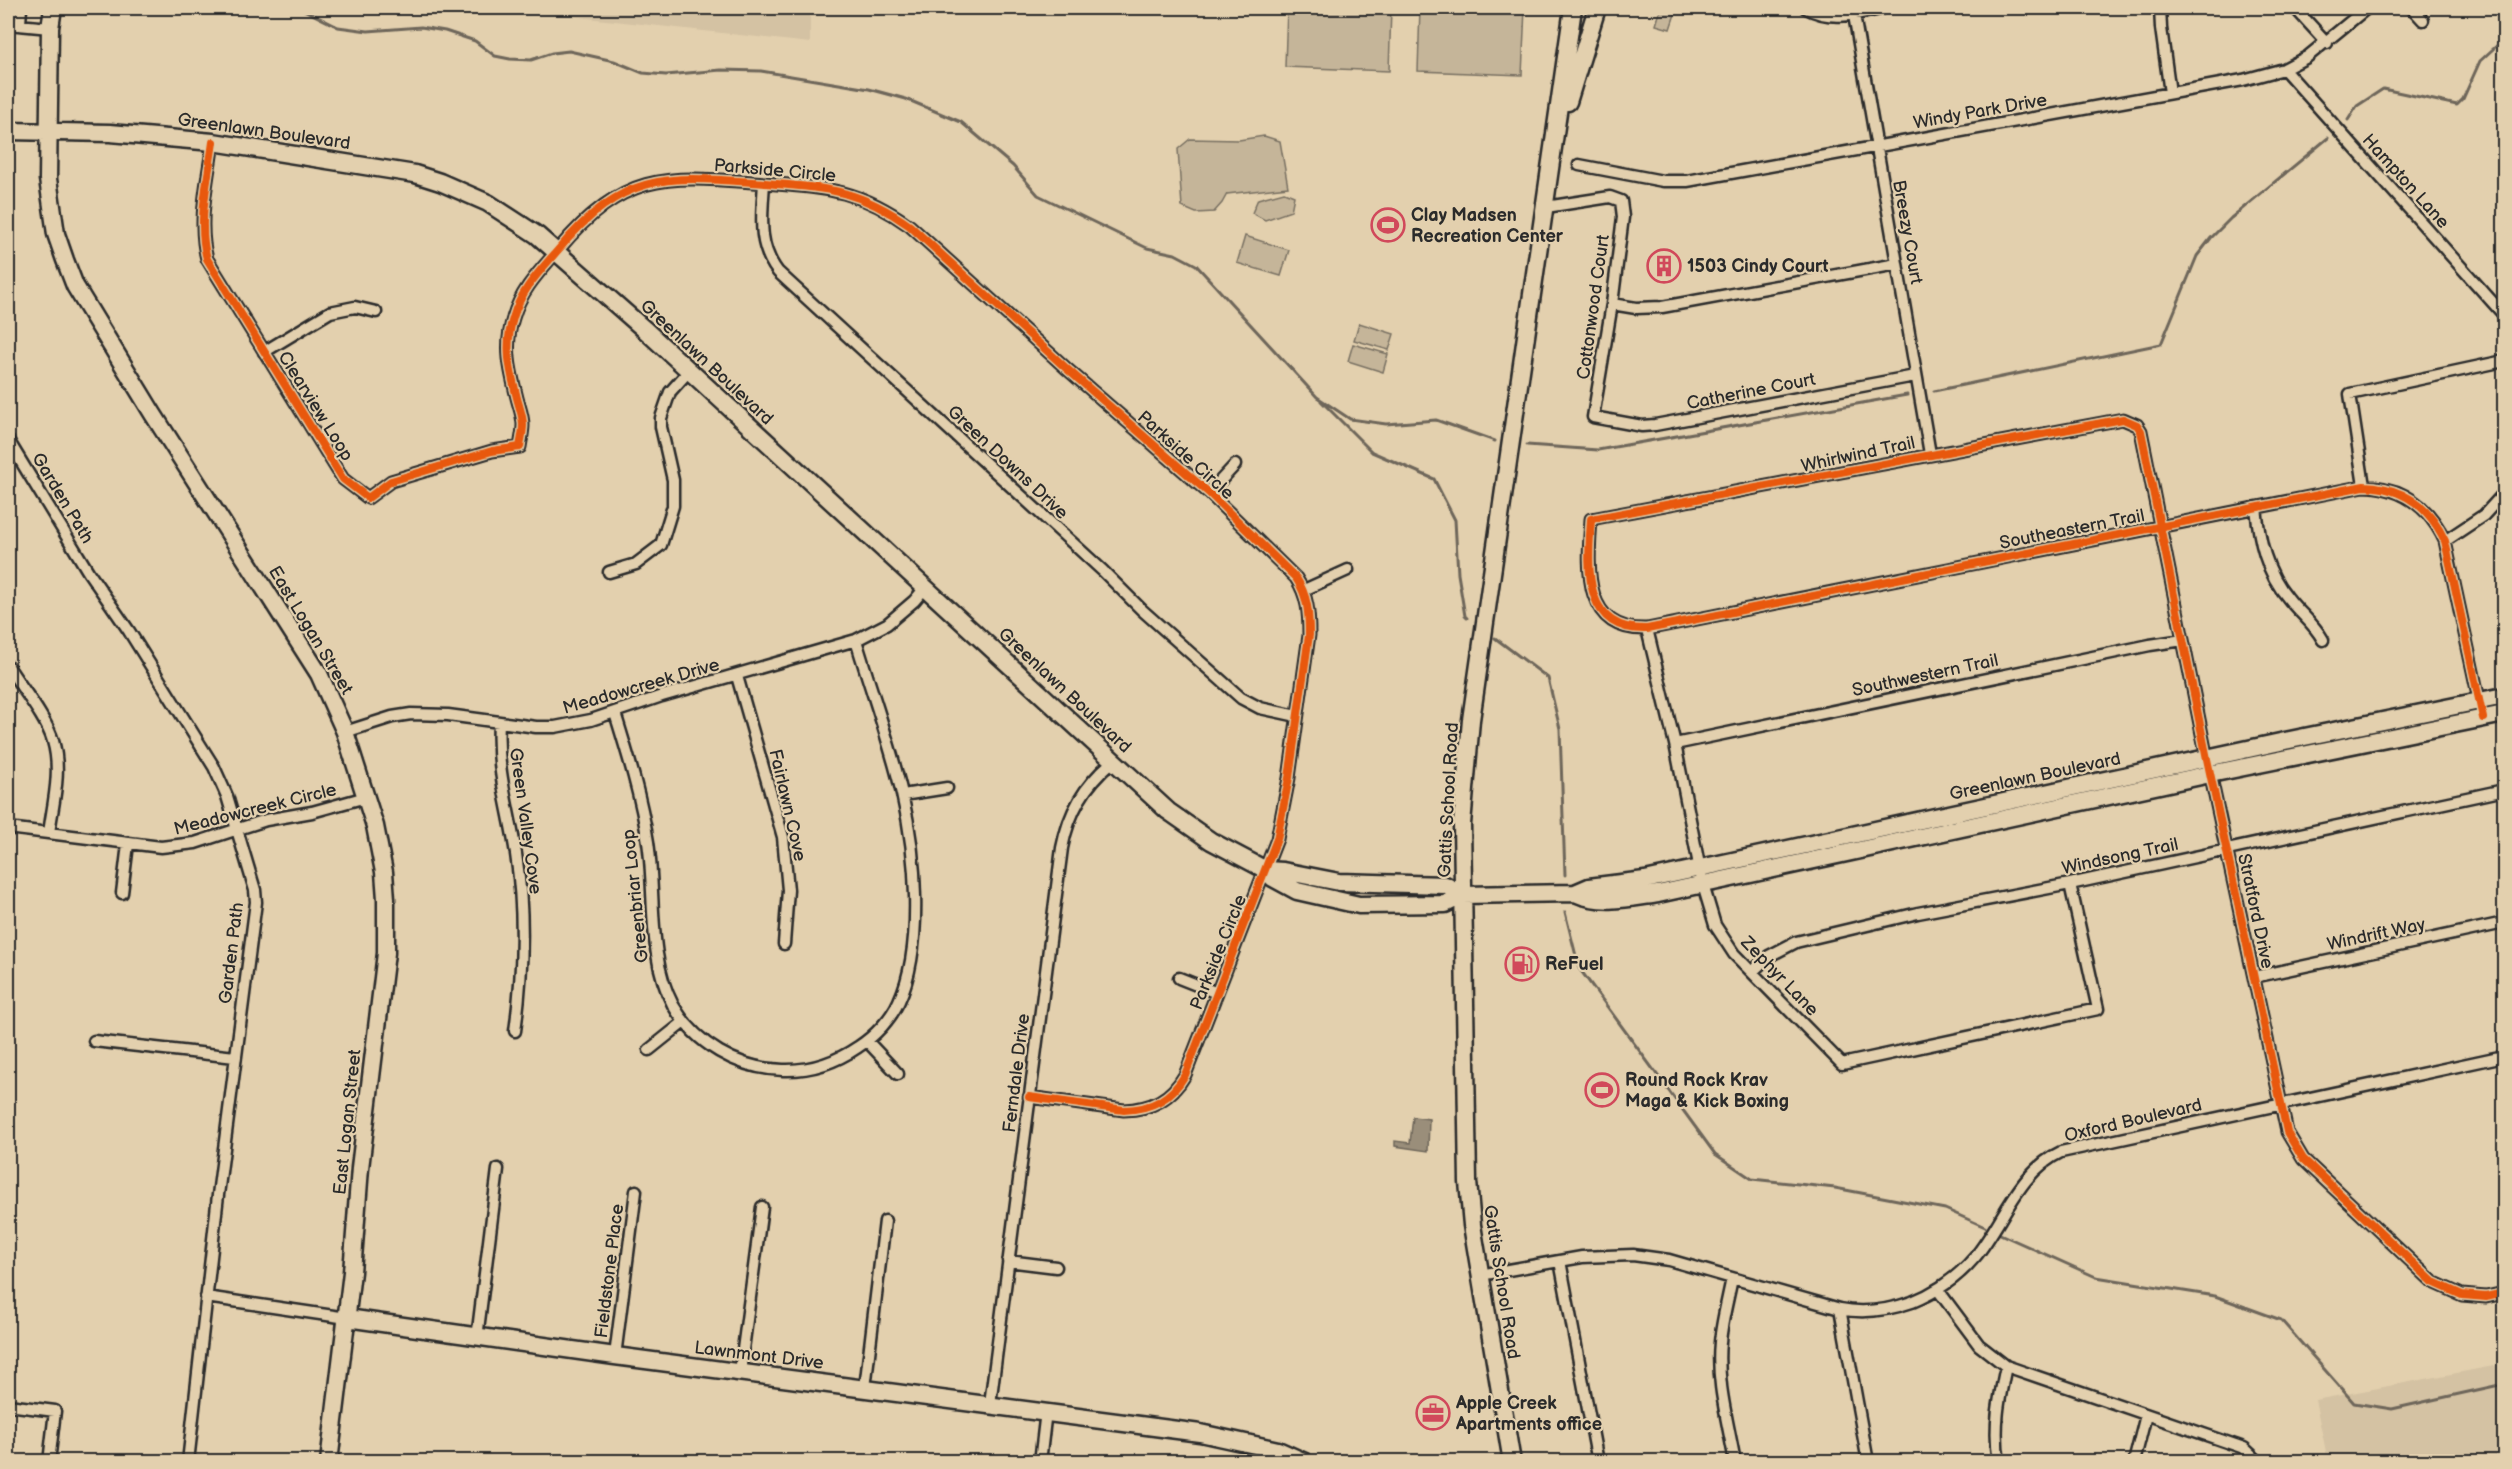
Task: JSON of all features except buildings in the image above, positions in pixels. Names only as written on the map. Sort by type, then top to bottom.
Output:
[{"type":"street","points":[[20,24],[21,8]]},
{"type":"street","name":"East Logan Street","points":[[53,8],[50,28],[48,133],[51,207],[56,234],[75,286],[319,674],[345,732],[366,797],[384,872],[387,935],[360,1168],[347,1318],[329,1461]]},
{"type":"street","name":"Gattis School Road","points":[[1512,1461],[1472,1225],[1468,1182],[1462,824],[1467,747],[1573,8]]},
{"type":"street","name":"Gattis School Road","points":[[1555,143],[1597,8]]},
{"type":"street","points":[[1806,8],[1830,16],[1854,15],[1884,8]]},
{"type":"street","points":[[2160,8],[2170,93]]},
{"type":"street","points":[[2295,8],[2327,43]]},
{"type":"street","name":"Windy Park Drive","points":[[1579,165],[1663,181],[1687,182],[2243,80],[2284,69],[2307,57],[2327,43],[2367,8]]},
{"type":"street","points":[[2412,8],[2423,20]]},
{"type":"street","name":"Breezy Court","points":[[1854,15],[1930,454]]},
{"type":"street","points":[[8,24],[50,28]]},
{"type":"street","name":"Hampton Lane","points":[[2284,69],[2505,315]]},
{"type":"street","name":"Greenlawn Boulevard","points":[[8,131],[110,133],[213,142],[390,169],[440,182],[488,203],[516,219],[644,329],[1112,762],[1189,827],[1266,870],[1273,878],[1297,891],[1359,904],[1445,904],[1463,895],[1575,893],[1589,887],[1645,880],[2481,710],[2505,696]]},
{"type":"street","name":"Clearview Loop","points":[[213,142],[202,223],[203,245],[213,273],[344,479],[368,498],[391,481],[492,451],[520,447],[523,423],[509,367],[508,337],[522,294],[556,252]]},
{"type":"street","name":"Parkside Circle","points":[[556,252],[572,232],[597,208],[638,187],[674,179],[764,183],[824,188],[850,193],[895,215],[963,272],[1067,369],[1209,494],[1296,578],[1304,590],[1309,614],[1309,635],[1281,823],[1266,870],[1185,1075],[1178,1086],[1162,1100],[1142,1108],[1124,1110],[1029,1097]]},
{"type":"street","name":"Green Downs Drive","points":[[764,183],[761,234],[767,254],[778,272],[1103,571],[1142,610],[1241,698],[1260,708],[1297,716]]},
{"type":"street","name":"Cottonwood Court","points":[[1546,207],[1610,197],[1621,201],[1623,217],[1612,304],[1593,417]]},
{"type":"street","points":[[1612,304],[1636,308],[1662,307],[1896,264]]},
{"type":"street","points":[[264,352],[336,310],[355,307],[376,312]]},
{"type":"street","points":[[2364,486],[2350,394],[2505,361]]},
{"type":"street","points":[[609,572],[636,564],[661,545],[672,506],[673,480],[661,418],[670,392],[688,372]]},
{"type":"street","name":"Catherine Court","points":[[1593,417],[1642,426],[1655,426],[1915,376]]},
{"type":"street","name":"Whirlwind Trail","points":[[1647,629],[1636,630],[1614,623],[1600,609],[1595,600],[1589,575],[1591,519],[2122,419],[2130,421]]},
{"type":"street","name":"Stratford Drive","points":[[2130,421],[2141,431],[2287,1132],[2303,1159],[2433,1282],[2462,1295],[2486,1297],[2505,1293]]},
{"type":"street","name":"Garden Path","points":[[8,440],[89,573],[129,631],[214,767],[227,796],[255,890],[256,902],[235,1058],[188,1461]]},
{"type":"street","points":[[1209,494],[1235,465]]},
{"type":"street","name":"Southeastern Trail","points":[[1647,629],[2364,486],[2394,490],[2414,500],[2430,515],[2445,541],[2481,710]]},
{"type":"street","points":[[2445,541],[2484,515],[2505,493]]},
{"type":"street","points":[[2256,507],[2259,535],[2269,568],[2287,597],[2314,625],[2323,640]]},
{"type":"street","points":[[1304,590],[1348,570]]},
{"type":"street","name":"Meadowcreek Drive","points":[[345,732],[392,717],[411,714],[555,727],[591,720],[795,656],[856,640],[887,624],[914,602],[926,588]]},
{"type":"street","name":"Zephyr Lane","points":[[1647,629],[1675,744],[1703,885],[1715,925],[1734,954],[1842,1064],[2098,1008],[2070,884]]},
{"type":"street","name":"Greenbriar Loop","points":[[615,713],[635,780],[648,842],[660,973],[673,1005],[684,1022],[703,1041],[717,1051],[748,1065],[773,1070],[818,1067],[835,1061],[867,1041],[895,1008],[905,984],[911,958],[915,908],[903,795],[856,640]]},
{"type":"street","name":"Southwestern Trail","points":[[1675,744],[2183,640]]},
{"type":"street","points":[[8,666],[53,741],[57,757],[57,781],[49,833]]},
{"type":"street","name":"Fairlawn Cove","points":[[736,676],[783,837],[788,890],[784,944]]},
{"type":"street","name":"Greenlawn Boulevard","points":[[2481,710],[2505,714]]},
{"type":"street","name":"Green Valley Cove","points":[[499,723],[499,764],[517,856],[522,901],[523,946],[515,1031]]},
{"type":"street","name":"Ferndale Drive","points":[[990,1404],[1065,832],[1078,800],[1099,773],[1112,762]]},
{"type":"street","name":"Greenlawn Boulevard","points":[[1575,893],[1589,900],[1612,900],[1703,885],[2209,766]]},
{"type":"street","points":[[903,795],[947,788]]},
{"type":"street","name":"Windsong Trail","points":[[1752,972],[1768,956],[1796,942],[1918,914],[2070,884],[2505,790]]},
{"type":"street","name":"Meadowcreek Circle","points":[[8,828],[161,848],[178,846],[266,820],[321,810],[366,797]]},
{"type":"street","points":[[122,892],[128,844]]},
{"type":"street","name":"Windrift Way","points":[[2254,978],[2505,923]]},
{"type":"street","points":[[1179,978],[1217,993]]},
{"type":"street","points":[[649,1050],[684,1022]]},
{"type":"street","points":[[94,1041],[235,1058]]},
{"type":"street","points":[[867,1041],[898,1074]]},
{"type":"street","name":"Oxford Boulevard","points":[[1480,1275],[1605,1254],[1633,1255],[1669,1260],[1840,1309],[1866,1311],[1892,1308],[1938,1290],[1965,1268],[1977,1255],[2027,1178],[2048,1158],[2067,1150],[2505,1056]]},
{"type":"street","points":[[477,1338],[498,1169]]},
{"type":"street","name":"Fieldstone Place","points":[[615,1356],[636,1191]]},
{"type":"street","points":[[740,1372],[762,1207]]},
{"type":"street","points":[[865,1388],[885,1221]]},
{"type":"street","points":[[1008,1261],[1056,1267]]},
{"type":"street","points":[[1560,1261],[1598,1461]]},
{"type":"street","points":[[1732,1278],[1722,1326],[1719,1362],[1722,1397],[1735,1461]]},
{"type":"street","points":[[1938,1290],[1979,1345],[2006,1366],[2244,1448],[2259,1461]]},
{"type":"street","name":"Lawnmont Drive","points":[[206,1297],[477,1338],[990,1404],[1235,1439],[1278,1450],[1305,1461]]},
{"type":"street","points":[[1840,1309],[1868,1461]]},
{"type":"street","points":[[1999,1461],[1995,1418],[2006,1366]]},
{"type":"street","points":[[8,1405],[55,1411],[49,1461]]},
{"type":"street","points":[[1040,1461],[1046,1412]]},
{"type":"street","points":[[2134,1461],[2146,1415]]},
{"type":"shaded area","points":[[515,8],[810,8],[810,43],[543,13]]},
{"type":"shaded area","points":[[1287,8],[1391,8],[1389,71],[1285,67]]},
{"type":"shaded area","points":[[1420,8],[1525,8],[1522,75],[1418,71]]},
{"type":"shaded area","points":[[1661,8],[1677,8],[1670,29],[1656,25]]},
{"type":"shaded area","points":[[1264,136],[1280,141],[1288,187],[1227,194],[1214,212],[1196,213],[1182,207],[1178,149],[1190,139],[1239,140]]},
{"type":"shaded area","points":[[1284,192],[1294,196],[1291,211],[1265,220],[1252,213],[1258,199]]},
{"type":"shaded area","points":[[1245,236],[1289,250],[1281,276],[1237,263]]},
{"type":"shaded area","points":[[1359,323],[1394,334],[1389,350],[1354,340]]},
{"type":"shaded area","points":[[1353,344],[1388,354],[1383,372],[1348,361]]},
{"type":"shaded area","points":[[1413,1117],[1429,1119],[1428,1151],[1395,1146],[1395,1141],[1410,1143]]},
{"type":"shaded area","points":[[2504,1364],[2504,1461],[2328,1461],[2315,1400]]},
{"type":"waterway","points":[[300,8],[338,27],[368,31],[421,27],[445,31],[475,41],[495,56],[510,59],[531,60],[552,53],[569,51],[614,61],[643,73],[666,75],[721,70],[761,71],[869,89],[906,99],[961,122],[1013,166],[1038,195],[1147,248],[1175,254],[1196,265],[1317,397],[1350,419],[1386,424],[1436,420],[1495,441]]},
{"type":"waterway","points":[[2348,120],[2357,106],[2383,89],[2457,105],[2463,99],[2480,61],[2504,39]]},
{"type":"waterway","points":[[1934,391],[2161,344],[2197,256],[2211,238],[2231,218],[2328,138]]},
{"type":"waterway","points":[[1527,445],[1598,450],[1907,395]]},
{"type":"waterway","points":[[1321,401],[1372,452],[1434,479],[1455,520],[1458,574],[1467,618]]},
{"type":"waterway","points":[[1495,638],[1548,678],[1560,729],[1565,875]]},
{"type":"waterway","points":[[1565,912],[1579,968],[1715,1154],[1752,1179],[1835,1188],[1945,1209],[1985,1227]]},
{"type":"waterway","points":[[2000,1234],[2096,1277],[2215,1296],[2281,1320],[2354,1403],[2392,1409],[2504,1384]]},
{"type":"cycle path","points":[[213,142],[203,215],[207,259],[343,479],[368,498],[391,481],[492,451],[520,447],[523,422],[512,378],[508,348],[510,328],[516,308],[531,282],[544,266],[582,224],[605,204],[628,191],[674,180],[701,179],[787,185],[824,189],[858,197],[910,226],[1067,369],[1209,493],[1296,578],[1307,605],[1309,635],[1289,778],[1277,839],[1185,1075],[1174,1090],[1160,1101],[1134,1109],[1124,1110],[1029,1097]]},
{"type":"cycle path","points":[[2483,718],[2445,541],[2423,508],[2403,495],[2378,487],[2364,486],[2185,522],[2095,540],[1647,629],[1626,627],[1610,619],[1599,607],[1590,575],[1591,519],[2123,419],[2137,425],[2141,431],[2207,759],[2287,1132],[2303,1159],[2433,1282],[2462,1295],[2486,1297],[2504,1293]]},
{"type":"place","name":"Clay Madsen Recreation Center","points":[[1388,225]]},
{"type":"place","name":"1503 Cindy Court","points":[[1664,266]]},
{"type":"place","name":"ReFuel","points":[[1522,964]]},
{"type":"place","name":"Round Rock Krav Maga & Kick Boxing","points":[[1602,1090]]},
{"type":"place","name":"Apple Creek Apartments office","points":[[1433,1413]]}]
